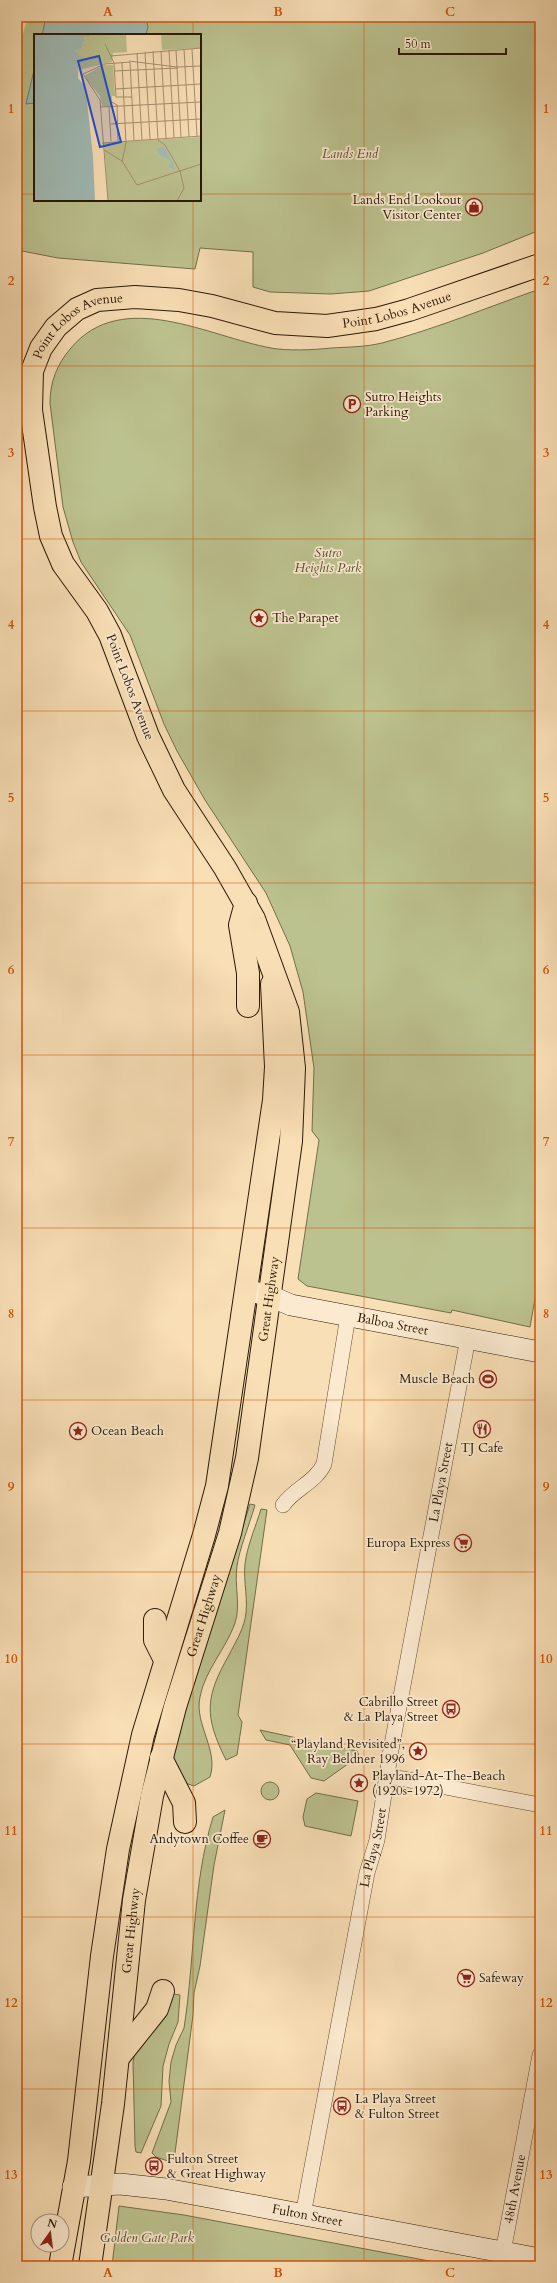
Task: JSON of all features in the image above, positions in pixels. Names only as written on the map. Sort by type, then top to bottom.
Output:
[{"type":"main road","name":"Point Lobos Avenue","points":[[246,903],[174,790],[146,731],[110,635],[97,611],[63,564],[51,536],[45,507],[30,396],[32,371],[41,348],[56,327],[76,309],[92,302],[110,298],[179,300],[212,306],[275,323],[327,326],[376,319],[409,310],[540,265]]},
{"type":"main road","name":"Great Highway","points":[[90,2266],[118,2058],[134,1900],[152,1796],[175,1707],[237,1509],[247,1458],[291,1141],[294,1086],[293,1049],[288,1012],[261,935],[246,903]]},
{"type":"main road","points":[[246,903],[240,925],[248,973],[248,1006]]},
{"type":"main road","name":"Great Highway","points":[[60,2266],[73,2187],[79,2161],[102,1960],[115,1865],[138,1751],[216,1492],[274,1100],[276,1067],[272,966]]},
{"type":"main road","name":"Balboa Street","points":[[246,1290],[270,1296],[291,1305],[540,1352]]},
{"type":"main road","points":[[155,1620],[155,1640],[165,1660]]},
{"type":"main road","points":[[161,1758],[184,1803],[185,1822]]},
{"type":"main road","points":[[118,2058],[157,2009],[163,1991]]},
{"type":"main road","name":"Fulton Street","points":[[73,2187],[120,2184],[148,2187],[540,2259]]},
{"type":"street","points":[[283,1505],[294,1494],[316,1478],[324,1464],[348,1316]]},
{"type":"street","name":"La Playa Street","points":[[303,2215],[367,1873],[377,1840],[468,1338]]},
{"type":"street","points":[[388,1776],[540,1805]]},
{"type":"street","name":"48th Avenue","points":[[503,2252],[540,2054]]},
{"type":"green space","name":"Lands End","points":[[26,17],[540,17],[540,230],[483,253],[369,291],[331,294],[270,292],[253,287],[253,252],[200,248],[195,269],[58,258],[17,250],[17,51]]},
{"type":"green space","name":"Sutro Heights Park","points":[[540,289],[540,1270],[530,1327],[452,1310],[451,1313],[307,1286],[298,1279],[319,1140],[312,1131],[314,1068],[303,992],[290,946],[266,893],[205,800],[177,751],[164,724],[130,635],[81,562],[73,542],[63,507],[50,395],[58,367],[71,348],[92,330],[115,321],[141,318],[167,321],[277,349],[309,350],[357,347],[382,343],[422,331]]},
{"type":"green space","points":[[250,1504],[255,1505],[242,1544],[236,1573],[237,1616],[231,1633],[206,1678],[200,1697],[200,1717],[209,1747],[212,1767],[210,1777],[194,1786],[182,1782],[172,1757],[181,1723]]},
{"type":"green space","points":[[261,1509],[267,1510],[238,1715],[242,1722],[237,1755],[226,1760],[214,1731],[210,1707],[215,1683],[244,1624],[246,1612],[246,1557]]},
{"type":"green space","points":[[260,1730],[357,1751],[359,1756],[324,1781],[311,1778],[290,1745],[266,1740]]},
{"type":"green space","points":[[270,1782],[276,1785],[279,1791],[276,1797],[270,1800],[264,1797],[261,1791],[264,1785]]},
{"type":"green space","points":[[316,1793],[358,1801],[351,1836],[305,1826],[303,1817],[307,1799]]},
{"type":"green space","points":[[225,1810],[214,1865],[200,1966],[194,1993],[193,2015],[175,2153],[171,2162],[156,2157],[152,2153],[171,2102],[169,2081],[171,2062],[176,2045],[184,2028],[188,2002],[197,1896],[206,1843],[213,1817]]},
{"type":"green space","points":[[168,1993],[180,1995],[178,2022],[169,2044],[163,2066],[161,2106],[141,2153],[136,2152],[135,2146],[133,2062],[136,2047]]},
{"type":"green space","name":"Golden Gate Park","points":[[119,2206],[184,2215],[456,2266],[112,2266]]},
{"type":"water","points":[[46,17],[146,17],[148,27],[146,34],[42,34]]},
{"type":"water","points":[[34,70],[34,103],[26,104]]},
{"type":"pier","points":[[17,17],[28,17],[17,53]]},
{"type":"place","name":"Lands End Lookout Visitor Center","points":[[474,207]]},
{"type":"place","name":"Sutro Heights Parking","points":[[352,404]]},
{"type":"place","name":"The Parapet","points":[[259,618]]},
{"type":"place","name":"Muscle Beach","points":[[488,1379]]},
{"type":"place","name":"TJ Cafe","points":[[482,1429]]},
{"type":"place","name":"Ocean Beach","points":[[78,1431]]},
{"type":"place","name":"Europa Express","points":[[463,1543]]},
{"type":"place","name":"Cabrillo Street & La Playa Street","points":[[451,1709]]},
{"type":"place","name":"“Playland Revisited”, Ray Beldner 1996","points":[[418,1751]]},
{"type":"place","name":"Playland-At-The-Beach (1920s-1972)","points":[[359,1783]]},
{"type":"place","name":"Andytown Coffee","points":[[262,1839]]},
{"type":"place","name":"Safeway","points":[[466,1978]]},
{"type":"place","name":"La Playa Street & Fulton Street","points":[[342,2106]]},
{"type":"place","name":"Fulton Street & Great Highway","points":[[154,2166]]}]
